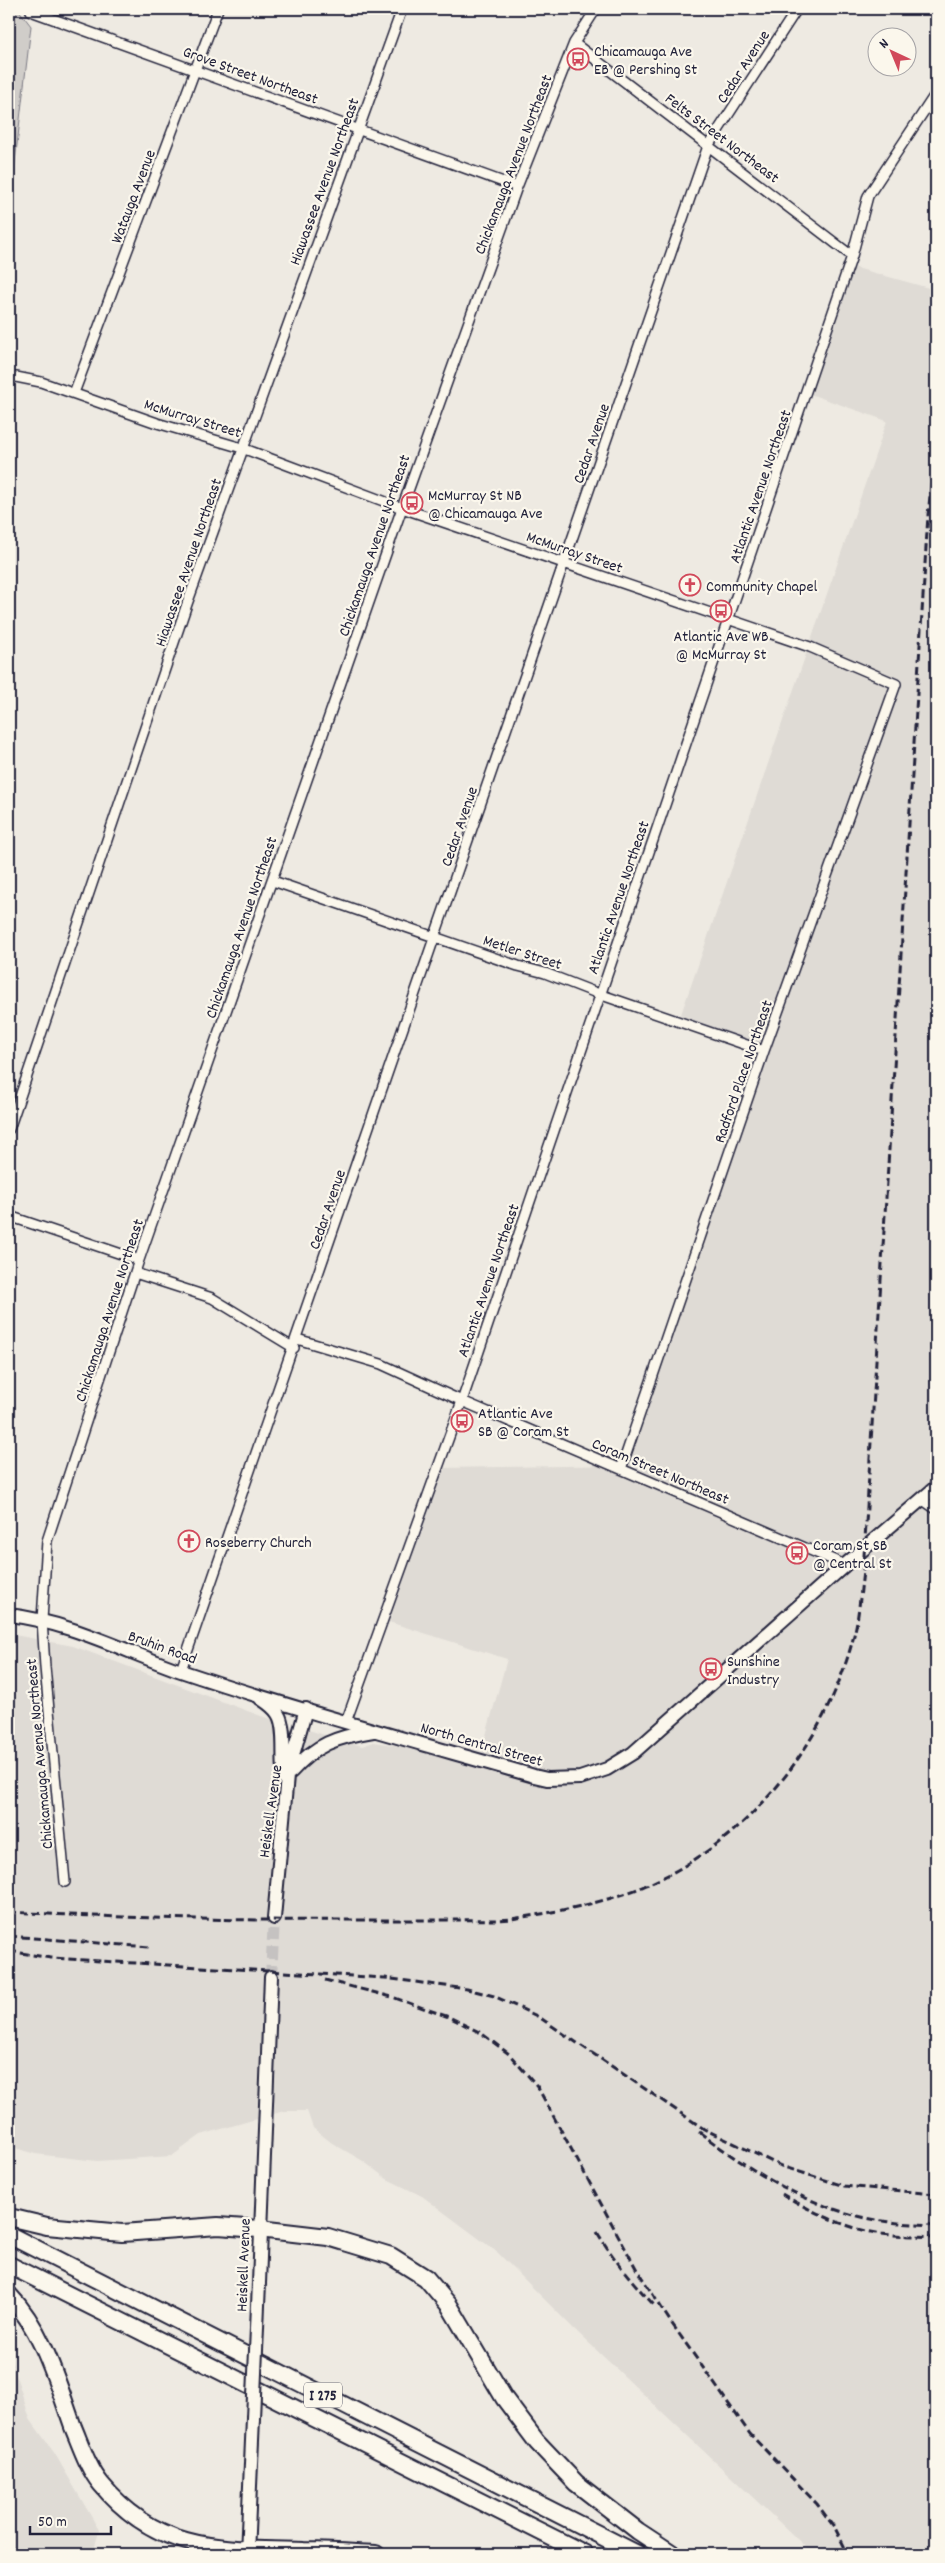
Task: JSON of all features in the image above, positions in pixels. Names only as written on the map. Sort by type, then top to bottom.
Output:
[{"type":"highway","points":[[9,2217],[47,2226],[114,2232],[218,2226],[328,2236],[391,2256],[426,2278],[449,2305],[504,2398],[537,2442],[576,2483],[638,2531],[673,2554]]},
{"type":"highway","name":"I 275","points":[[9,2235],[637,2554]]},
{"type":"highway","name":"I 275","points":[[9,2265],[585,2554]]},
{"type":"highway","points":[[9,2295],[35,2330],[83,2453],[100,2484],[130,2512],[163,2534],[205,2547],[247,2553],[376,2554]]},
{"type":"main road","name":"North Central Street","points":[[306,1710],[547,1779],[580,1778],[593,1775],[620,1763],[649,1741],[845,1565],[936,1487]]},
{"type":"main road","name":"Bruhin Road","points":[[9,1614],[42,1620],[181,1670],[306,1710]]},
{"type":"main road","points":[[256,1694],[274,1709],[280,1720],[282,1766],[287,1780]]},
{"type":"main road","name":"Heiskell Avenue","points":[[274,1918],[287,1780],[306,1710]]},
{"type":"main road","points":[[287,1780],[305,1756],[326,1743],[355,1734],[378,1731]]},
{"type":"main road","name":"Heiskell Avenue","points":[[247,2553],[271,1978]]},
{"type":"street","name":"Watauga Avenue","points":[[74,393],[218,9]]},
{"type":"street","name":"Hiawassee Avenue Northeast","points":[[9,1129],[242,448],[402,9]]},
{"type":"street","name":"Chickamauga Avenue Northeast","points":[[65,1882],[42,1620],[47,1541],[139,1260],[402,508],[517,187],[574,43],[596,9]]},
{"type":"street","name":"Cedar Avenue","points":[[181,1670],[296,1343],[708,146],[797,9]]},
{"type":"street","name":"Grove Street Northeast","points":[[32,10],[517,187]]},
{"type":"street","name":"Felts Street Northeast","points":[[574,43],[852,256]]},
{"type":"street","name":"Atlantic Avenue Northeast","points":[[346,1722],[462,1401],[599,994],[729,620],[852,256],[868,196],[936,93]]},
{"type":"street","name":"McMurray Street","points":[[16,377],[41,382],[157,423],[242,448],[402,508],[810,647],[896,684]]},
{"type":"street","name":"Radford Place Northeast","points":[[621,1469],[764,1051],[896,684]]},
{"type":"street","name":"Metler Street","points":[[272,881],[518,966],[544,973],[764,1051]]},
{"type":"street","points":[[9,1216],[139,1260]]},
{"type":"street","name":"Coram Street Northeast","points":[[135,1272],[212,1298],[296,1343],[381,1364],[462,1401],[845,1565]]},
{"type":"street","points":[[923,1500],[936,1509]]},
{"type":"shaded area","points":[[9,9],[18,9],[31,26],[9,213]]},
{"type":"shaded area","points":[[853,267],[936,290],[936,2554],[813,2554],[573,2328],[497,2252],[422,2196],[387,2179],[363,2161],[332,2143],[313,2128],[307,2111],[284,2111],[201,2135],[172,2156],[97,2161],[35,2154],[9,2146],[9,1634],[73,1646],[261,1716],[362,1746],[374,1742],[400,1746],[477,1768],[507,1659],[389,1622],[442,1468],[626,1465],[770,1050],[679,1020],[887,421],[810,394]]},
{"type":"shaded area","points":[[9,2354],[30,2419],[55,2454],[99,2530],[93,2554],[9,2554]]},
{"type":"tunnel","points":[[271,1977],[274,1918]]},
{"type":"railway","points":[[9,1912],[179,1919],[306,1920],[499,1920],[554,1912],[624,1894],[665,1876],[704,1854],[738,1826],[770,1795],[797,1760],[820,1722],[839,1682],[855,1631],[863,1572],[928,515],[936,439]]},
{"type":"railway","points":[[935,501],[936,523]]},
{"type":"railway","points":[[9,1936],[149,1947]]},
{"type":"railway","points":[[9,1951],[51,1958],[385,1978],[467,1989],[494,1996],[539,2017],[704,2129],[781,2166],[844,2186],[936,2194]]},
{"type":"railway","points":[[325,1980],[392,1997],[449,2017],[481,2033],[509,2054],[537,2086],[637,2270],[670,2321],[750,2434],[817,2504],[835,2528],[848,2554]]},
{"type":"railway","points":[[699,2132],[763,2176],[833,2209],[889,2222],[936,2225]]},
{"type":"railway","points":[[782,2194],[805,2207],[843,2224],[869,2232],[902,2236],[936,2237]]},
{"type":"railway","points":[[597,2232],[638,2288],[654,2305]]},
{"type":"place","name":"Chicamauga Ave EB @ Pershing St","points":[[578,59]]},
{"type":"place","name":"McMurray St NB @ Chicamauga Ave","points":[[412,503]]},
{"type":"place","name":"Community Chapel","points":[[690,585]]},
{"type":"place","name":"Atlantic Ave WB @ McMurray St","points":[[721,611]]},
{"type":"place","name":"Atlantic Ave SB @ Coram St","points":[[462,1421]]},
{"type":"place","name":"Roseberry Church","points":[[189,1541]]},
{"type":"place","name":"Coram St SB @ Central St","points":[[797,1553]]},
{"type":"place","name":"Sunshine Industry","points":[[711,1669]]}]
